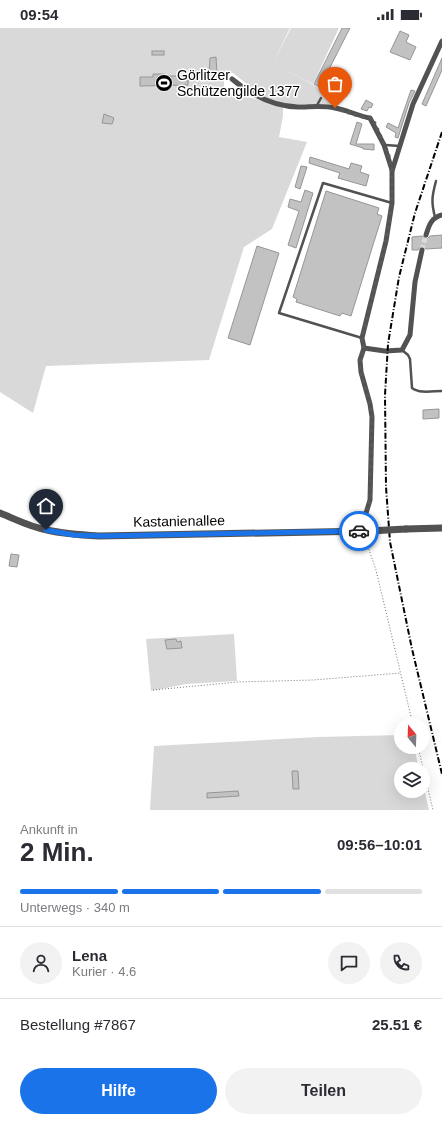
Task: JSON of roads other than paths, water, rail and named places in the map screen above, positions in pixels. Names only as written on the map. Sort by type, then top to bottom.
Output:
[{"type":"street","points":[[392,171],[413,104],[442,41]]},
{"type":"street","points":[[232,79],[246,91],[266,101],[283,106],[335,108],[370,118],[384,145],[392,171],[392,203],[386,241],[362,338],[364,348],[360,360],[361,372],[372,417],[370,500],[363,523],[366,531]]},
{"type":"street","points":[[426,235],[430,224],[435,217],[442,215]]},
{"type":"street","points":[[364,348],[385,351],[402,350],[411,331],[415,282],[422,250]]},
{"type":"street","name":"Kastanienallee","points":[[0,513],[29,525],[46,530],[74,535],[99,536],[366,531],[442,528]]},
{"type":"lane","points":[[316,107],[321,98]]},
{"type":"lane","points":[[384,145],[400,146]]},
{"type":"lane","points":[[435,217],[432,195],[436,180]]},
{"type":"lane","points":[[362,338],[278,313],[323,183],[392,203]]},
{"type":"lane","points":[[402,350],[410,359],[412,388],[415,391],[422,392],[442,391]]},
{"type":"tunnel","points":[[422,250],[426,235]]},
{"type":"railway","points":[[442,132],[415,213],[399,277],[388,344],[385,395],[386,487],[390,542],[412,649],[442,774]]},
{"type":"place","name":"Görlitzer Schützengilde 1377","points":[[164,83]]}]
